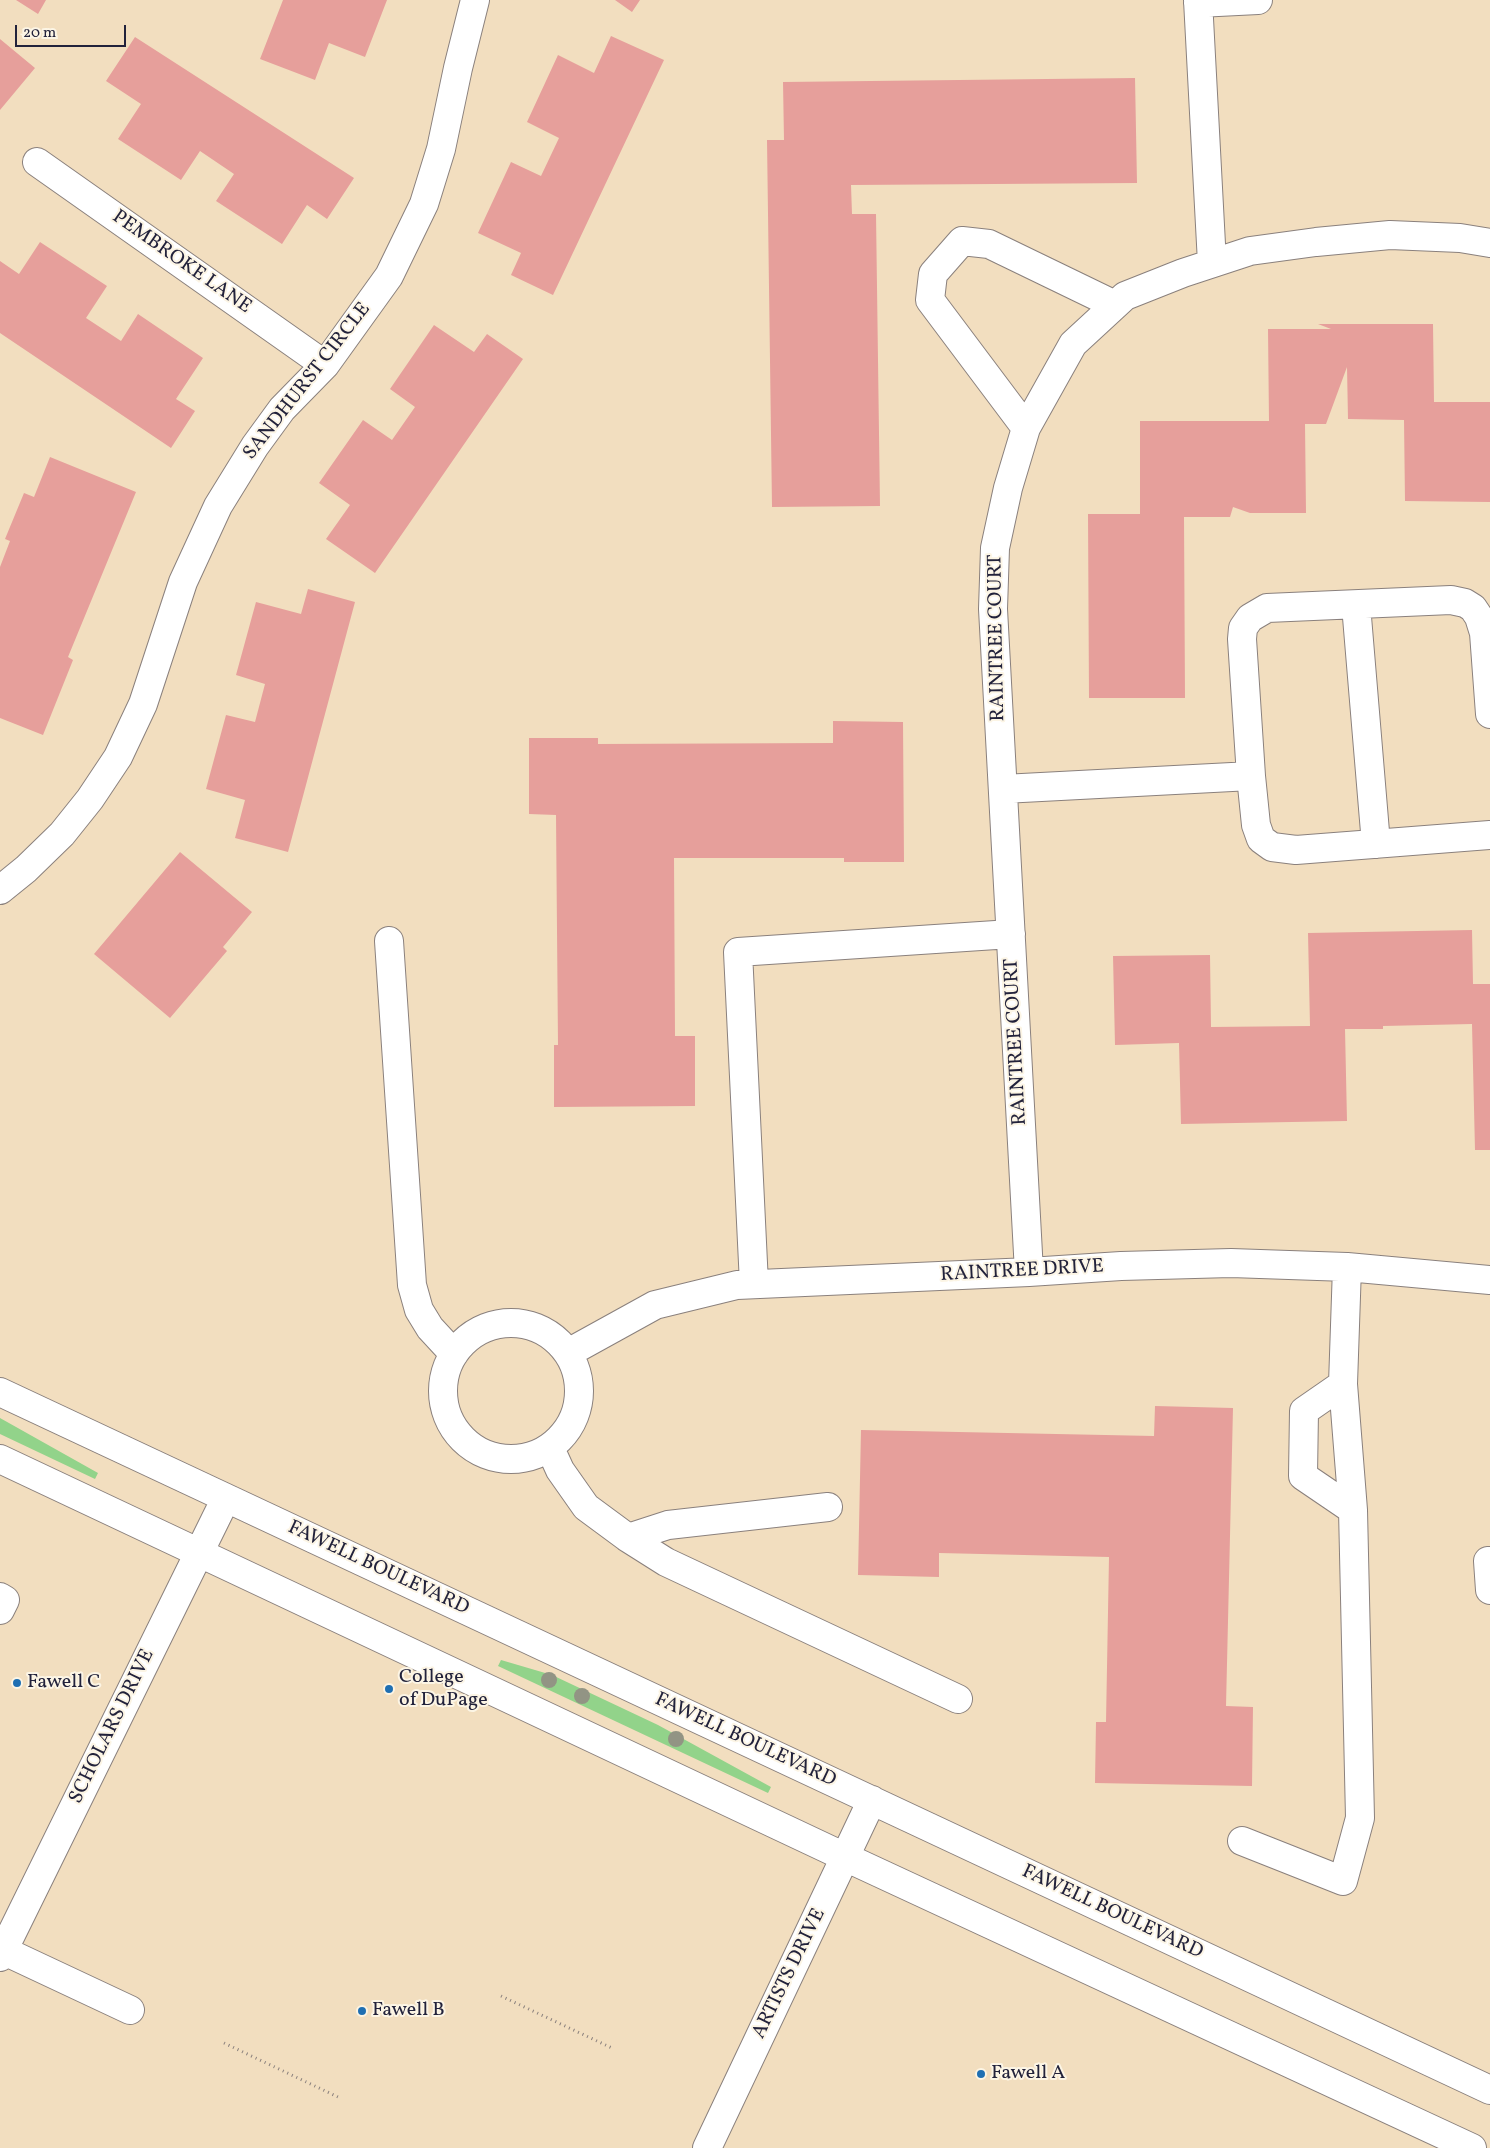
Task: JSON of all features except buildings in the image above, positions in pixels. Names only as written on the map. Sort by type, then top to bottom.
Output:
[{"type":"street","name":"SANDHURST CIRCLE","points":[[0,890],[26,869],[62,834],[90,799],[118,757],[143,704],[183,582],[218,506],[255,446],[282,409],[324,365],[389,276],[424,204],[440,149],[475,0]]},
{"type":"street","points":[[1212,264],[1198,2],[1258,0]]},
{"type":"street","name":"PEMBROKE LANE","points":[[37,162],[324,365]]},
{"type":"street","name":"RAINTREE COURT","points":[[1029,1272],[993,609],[996,548],[1008,488],[1026,428],[1073,344],[1126,296],[1183,272],[1250,251],[1316,242],[1390,236],[1460,238],[1490,243]]},
{"type":"street","points":[[1026,428],[930,300],[933,274],[962,241],[989,244],[1115,305]]},
{"type":"street","points":[[1490,714],[1484,633],[1473,608],[1465,603],[1451,600],[1267,608],[1250,618],[1244,628],[1242,638],[1251,776],[1256,825],[1261,839],[1272,847],[1296,850],[1490,835]]},
{"type":"street","points":[[1356,605],[1376,844]]},
{"type":"street","points":[[1003,790],[1251,776]]},
{"type":"street","points":[[754,1284],[738,952],[1011,934]]},
{"type":"street","points":[[389,941],[412,1285],[419,1310],[430,1328],[454,1354]]},
{"type":"street","name":"RAINTREE DRIVE","points":[[568,1353],[655,1305],[737,1285],[1121,1266],[1231,1263],[1347,1267],[1490,1280]]},
{"type":"street","points":[[1242,1841],[1343,1881],[1360,1818],[1353,1510],[1343,1384],[1347,1267]]},
{"type":"street","points":[[511,1323],[533,1326],[552,1337],[568,1353],[577,1372],[580,1394],[576,1415],[565,1433],[550,1448],[528,1458],[505,1459],[482,1453],[463,1440],[450,1420],[443,1398],[445,1375],[454,1354],[469,1337],[489,1327],[511,1323]]},
{"type":"street","points":[[1343,1384],[1304,1411],[1303,1476],[1353,1510]]},
{"type":"street","name":"FAWELL BOULEVARD","points":[[0,1392],[1490,2090]]},
{"type":"street","points":[[550,1448],[560,1470],[586,1507],[628,1538],[666,1562],[958,1699]]},
{"type":"street","points":[[0,1459],[1462,2146]]},
{"type":"street","name":"SCHOLARS DRIVE","points":[[1,1952],[226,1498]]},
{"type":"street","points":[[628,1538],[668,1525],[828,1507]]},
{"type":"street","points":[[1488,1561],[1490,1590]]},
{"type":"street","points":[[0,1598],[5,1600],[0,1610]]},
{"type":"street","name":"ARTISTS DRIVE","points":[[707,2148],[872,1800]]},
{"type":"street","points":[[1,1952],[130,2010]]},
{"type":"path","points":[[502,1996],[614,2049]]},
{"type":"path","points":[[224,2043],[338,2097]]},
{"type":"green space","points":[[0,1418],[98,1473],[95,1479],[0,1434]]},
{"type":"green space","points":[[501,1660],[552,1675],[658,1725],[771,1787],[768,1793],[498,1666]]},
{"type":"place","name":"Fawell C","points":[[17,1683]]},
{"type":"place","name":"College of DuPage","points":[[389,1689]]},
{"type":"place","name":"Fawell B","points":[[362,2011]]},
{"type":"place","name":"Fawell A","points":[[981,2074]]}]
